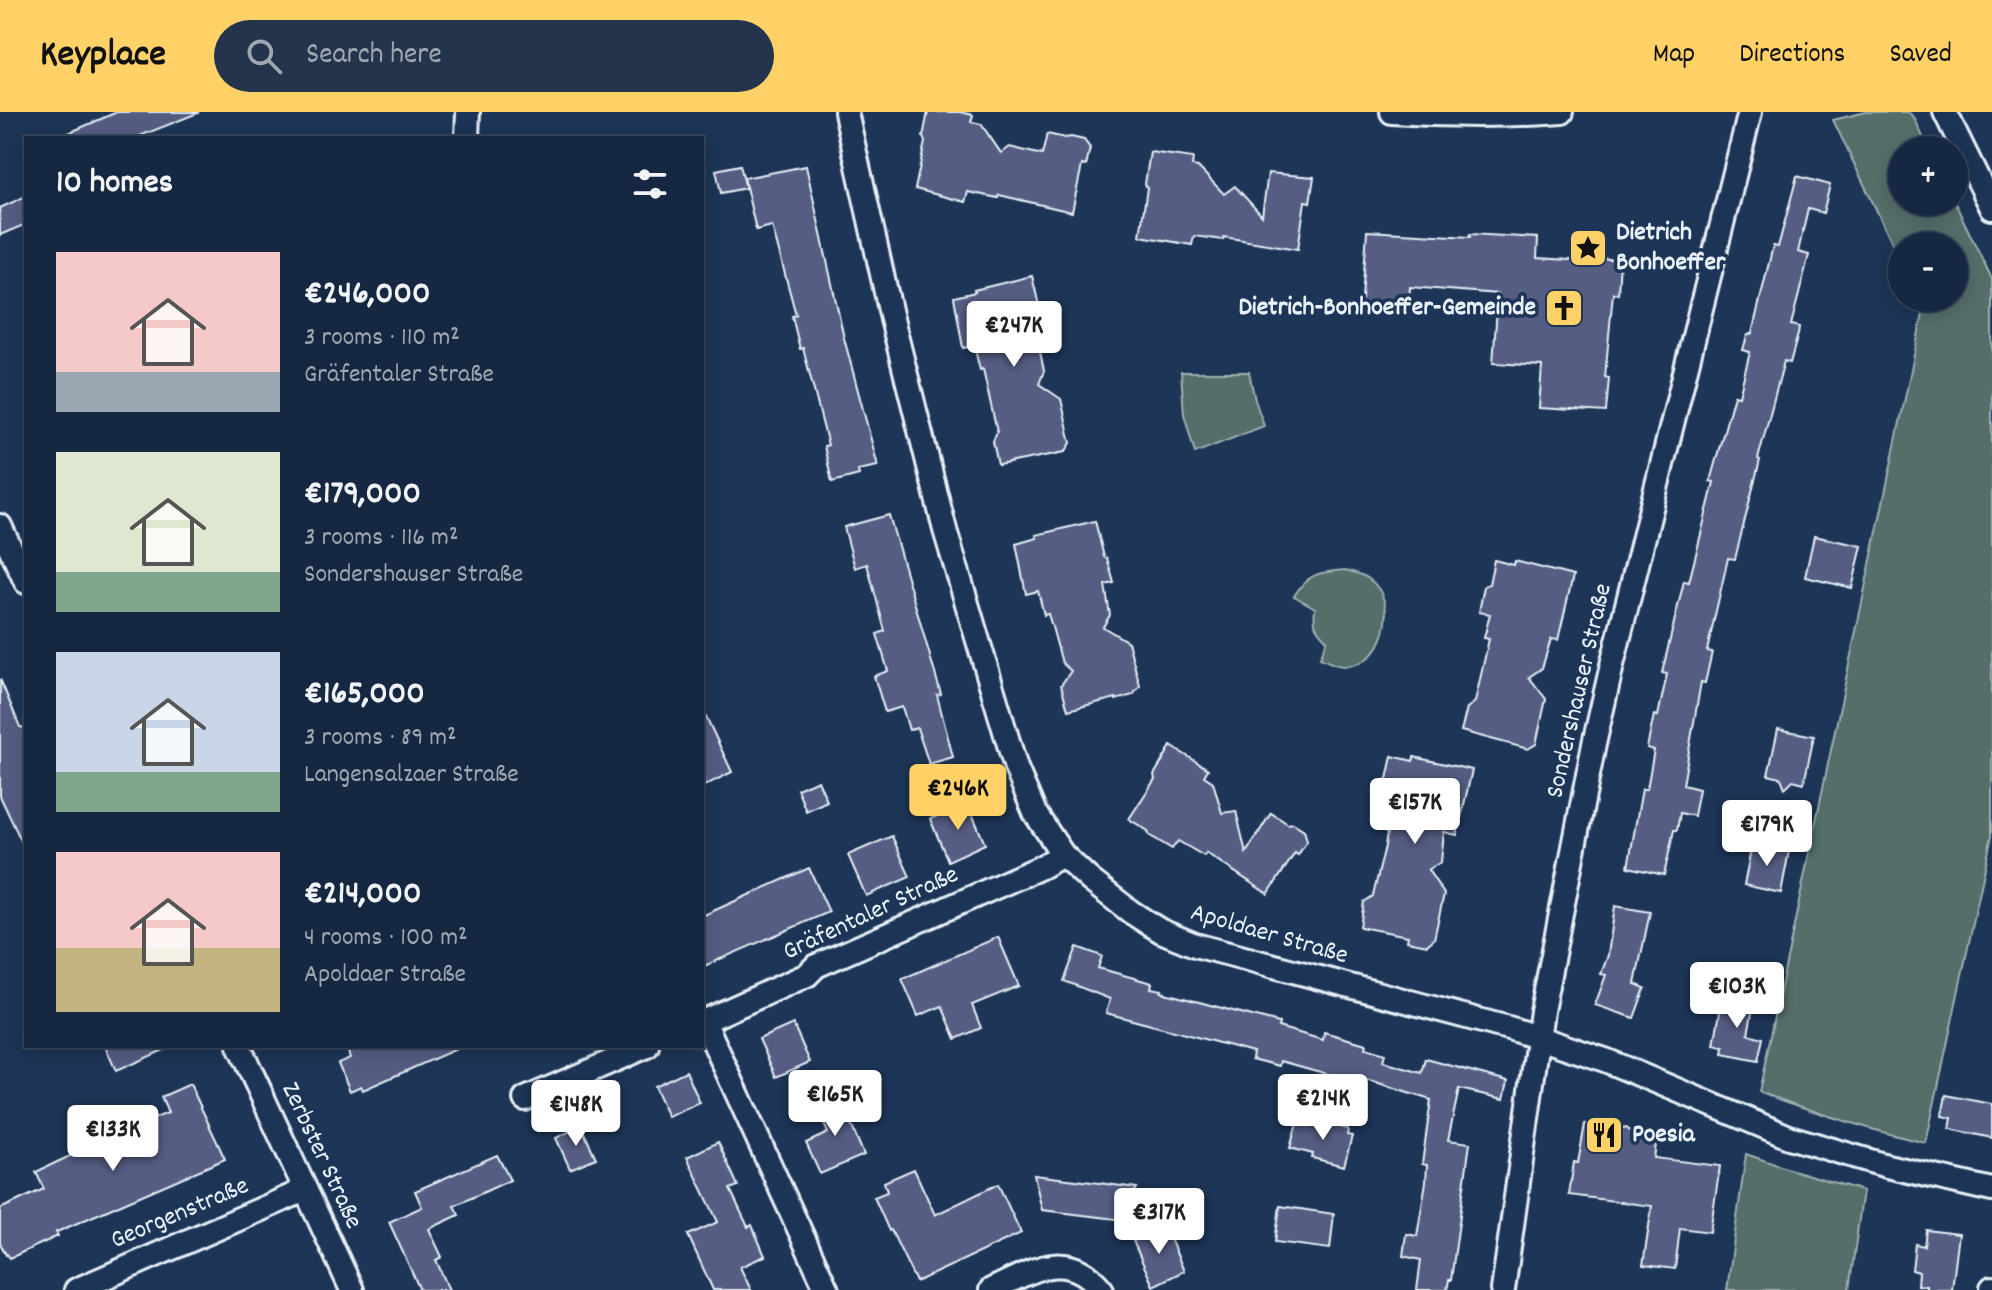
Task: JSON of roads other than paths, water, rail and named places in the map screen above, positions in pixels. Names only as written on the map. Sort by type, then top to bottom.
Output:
[{"type":"street","points":[[467,136],[468,112]]},
{"type":"street","name":"Apoldaer Straße","points":[[846,112],[892,319],[945,530],[1016,768],[1035,813],[1063,855],[1131,912],[1161,931],[1195,945],[1539,1038],[1605,1060],[1789,1137],[1890,1167],[1992,1190]]},
{"type":"street","points":[[1392,112],[1448,116],[1562,112]]},
{"type":"street","name":"Sondershauser Straße","points":[[1503,1290],[1539,1038],[1588,774],[1612,665],[1750,112]]},
{"type":"street","points":[[1945,112],[1992,208]]},
{"type":"street","points":[[0,526],[24,578]]},
{"type":"street","name":"Gräfentaler Straße","points":[[704,1021],[807,975],[816,966],[1063,855]]},
{"type":"street","points":[[704,1023],[827,1290]]},
{"type":"street","name":"Zerbster Straße","points":[[240,1048],[352,1290]]},
{"type":"street","points":[[525,1099],[642,1048]]},
{"type":"street","name":"Georgenstraße","points":[[76,1290],[305,1190]]},
{"type":"street","points":[[991,1290],[1042,1266],[1060,1264],[1077,1268],[1092,1277],[1102,1290]]},
{"type":"place","name":"Dietrich Bonhoeffer","points":[[1588,248]]},
{"type":"place","name":"Dietrich-Bonhoeffer-Gemeinde","points":[[1564,308]]},
{"type":"place","name":"Poesia","points":[[1604,1135]]}]
